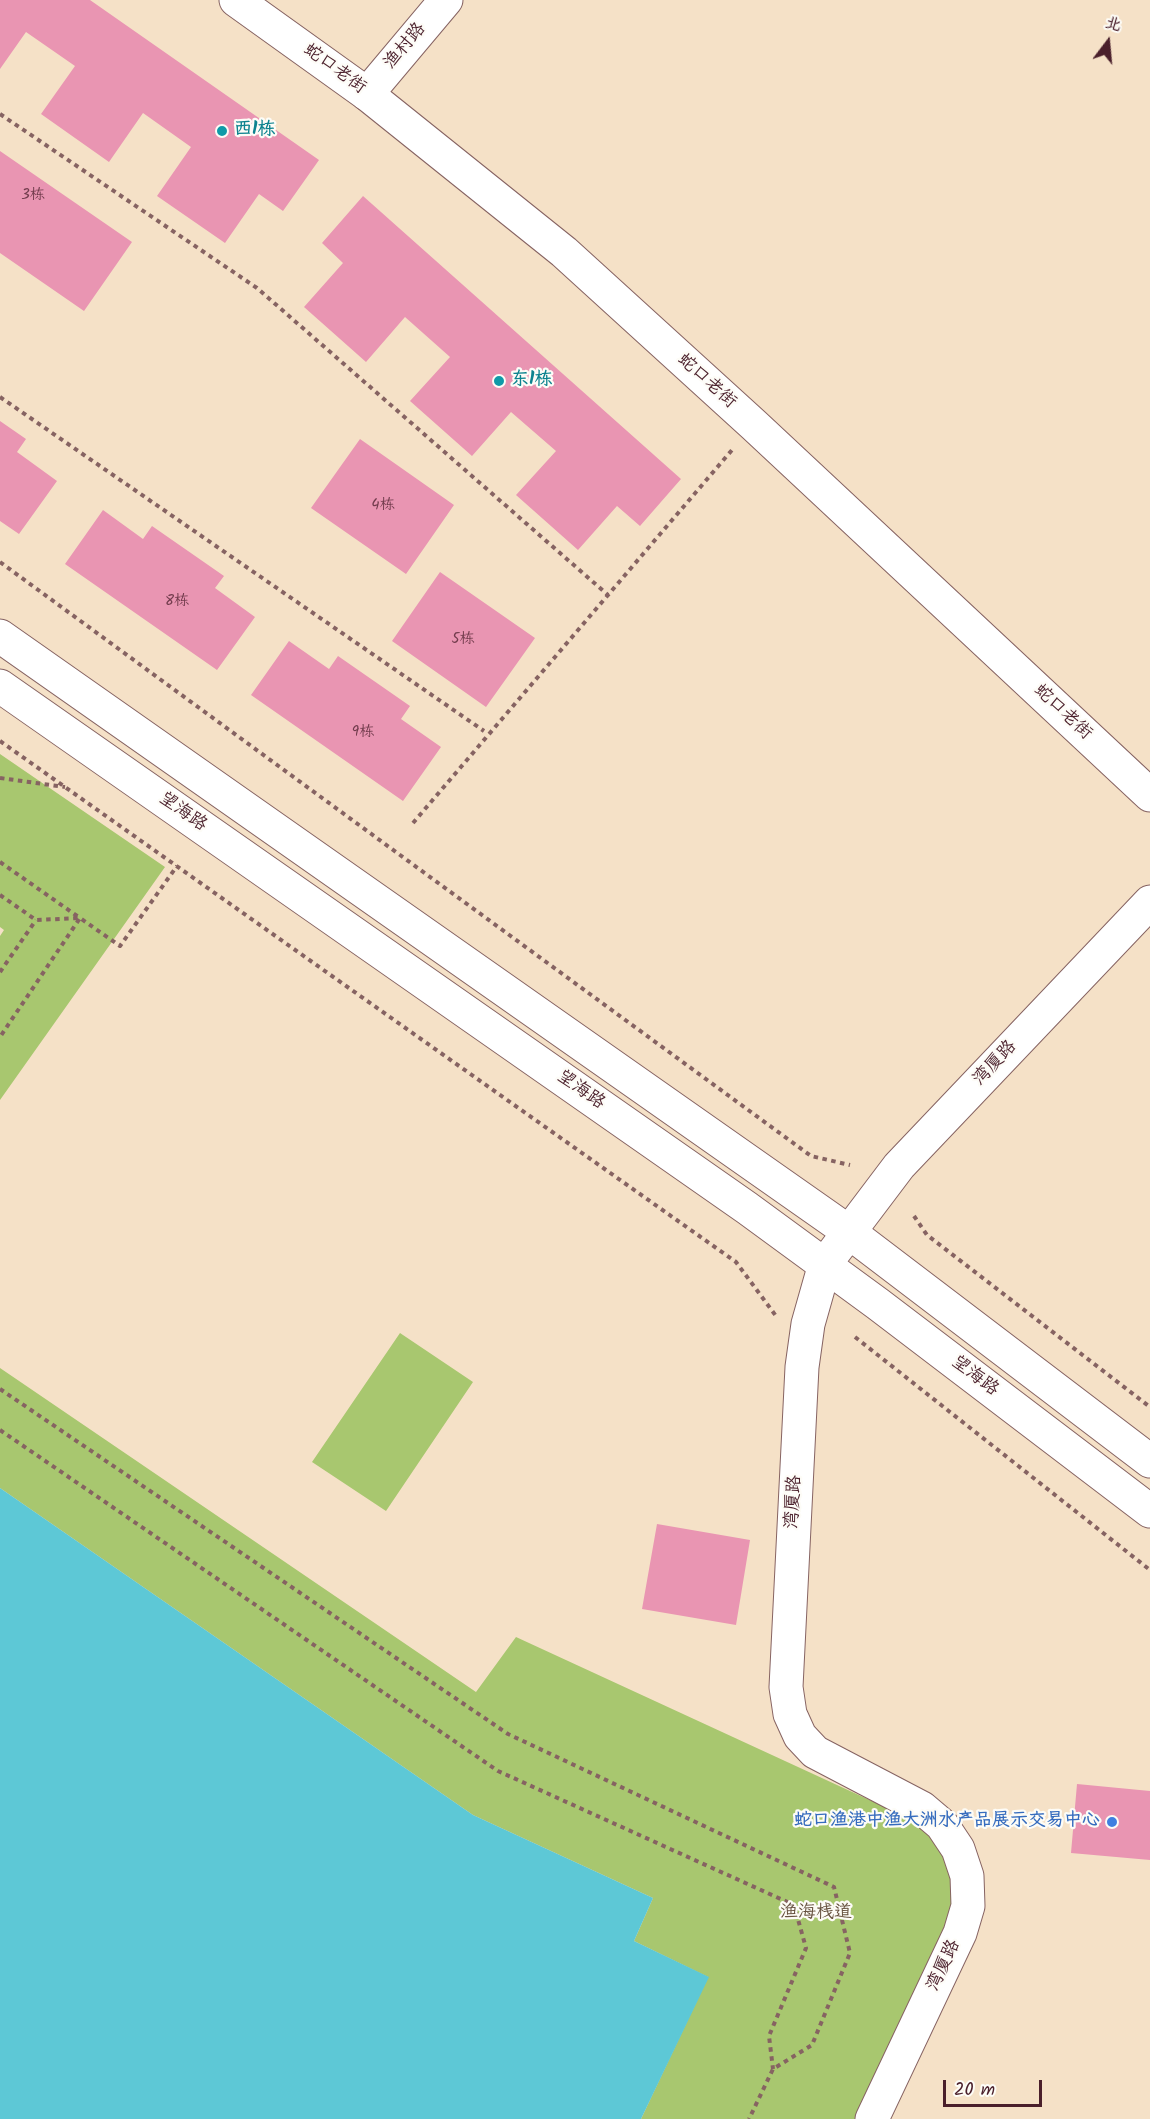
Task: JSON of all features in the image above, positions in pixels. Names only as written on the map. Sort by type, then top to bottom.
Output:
[{"type":"main road","name":"蛇口老街","points":[[236,0],[367,94],[564,252],[754,425],[1150,795]]},
{"type":"main road","name":"渔村路","points":[[367,94],[446,0]]},
{"type":"main road","points":[[0,636],[849,1232],[1150,1461]]},
{"type":"main road","name":"望海路","points":[[0,686],[747,1208],[825,1264],[1150,1511]]},
{"type":"main road","name":"湾厦路","points":[[872,2119],[960,1933],[968,1906],[967,1876],[958,1849],[942,1825],[922,1808],[815,1752],[800,1736],[790,1714],[786,1687],[802,1367],[808,1324],[825,1264],[899,1166],[1150,902]]},
{"type":"path","points":[[0,114],[257,288],[608,595]]},
{"type":"path","points":[[0,397],[484,731]]},
{"type":"path","points":[[413,823],[754,425]]},
{"type":"path","points":[[0,562],[811,1156],[850,1165]]},
{"type":"path","points":[[0,741],[736,1262],[776,1316]]},
{"type":"path","points":[[0,777],[67,787]]},
{"type":"path","points":[[0,862],[120,946],[177,866]]},
{"type":"path","points":[[0,895],[36,920],[80,918]]},
{"type":"path","points":[[0,1037],[80,918]]},
{"type":"path","points":[[0,972],[36,920]]},
{"type":"path","points":[[914,1216],[927,1235],[1150,1407]]},
{"type":"path","points":[[855,1337],[1150,1570]]},
{"type":"path","points":[[0,1389],[508,1734],[834,1887],[850,1953],[812,2045],[773,2069],[749,2119]]},
{"type":"path","points":[[0,1430],[498,1771],[794,1905],[807,1948],[769,2037],[773,2069]]},
{"type":"green space","points":[[0,754],[165,867],[0,1100],[0,936],[4,930],[0,927]]},
{"type":"green space","points":[[400,1333],[473,1382],[386,1511],[312,1462]]},
{"type":"green space","name":"渔海栈道","points":[[0,1368],[476,1692],[516,1637],[926,1826],[945,1846],[955,1899],[949,1925],[857,2119],[641,2119],[708,1977],[634,1941],[653,1898],[473,1815],[0,1488]]},
{"type":"water","points":[[0,1488],[473,1815],[653,1898],[634,1941],[709,1977],[641,2119],[0,2119]]},
{"type":"building","name":"西1栋","points":[[0,0],[90,0],[319,160],[283,211],[259,194],[225,243],[157,196],[191,147],[143,113],[109,162],[41,114],[75,66],[26,32],[0,69]]},
{"type":"building","points":[[0,151],[132,242],[84,311],[0,253]]},
{"type":"building","name":"东1栋","points":[[363,196],[681,479],[640,526],[617,506],[578,550],[516,495],[556,451],[511,412],[472,456],[410,401],[450,357],[405,317],[366,362],[304,307],[343,263],[322,243]]},
{"type":"building","points":[[0,421],[26,439],[17,452],[57,481],[19,534],[0,521]]},
{"type":"building","points":[[360,439],[454,505],[406,574],[311,508]]},
{"type":"building","points":[[103,510],[143,539],[152,526],[224,576],[215,588],[255,617],[217,670],[65,564]]},
{"type":"building","points":[[440,572],[535,638],[486,707],[392,641]]},
{"type":"building","points":[[289,641],[329,669],[338,656],[410,706],[401,719],[441,747],[403,801],[251,695]]},
{"type":"building","points":[[657,1524],[750,1540],[736,1625],[642,1609]]},
{"type":"building","name":"蛇口渔港中渔大洲水产品展示交易中心","points":[[1077,1784],[1150,1791],[1150,1860],[1071,1853]]},
{"type":"place","name":"西1栋","points":[[222,131]]},
{"type":"place","name":"东1栋","points":[[499,381]]},
{"type":"place","name":"蛇口渔港中渔大洲水产品展示交易中心","points":[[1112,1822]]}]
